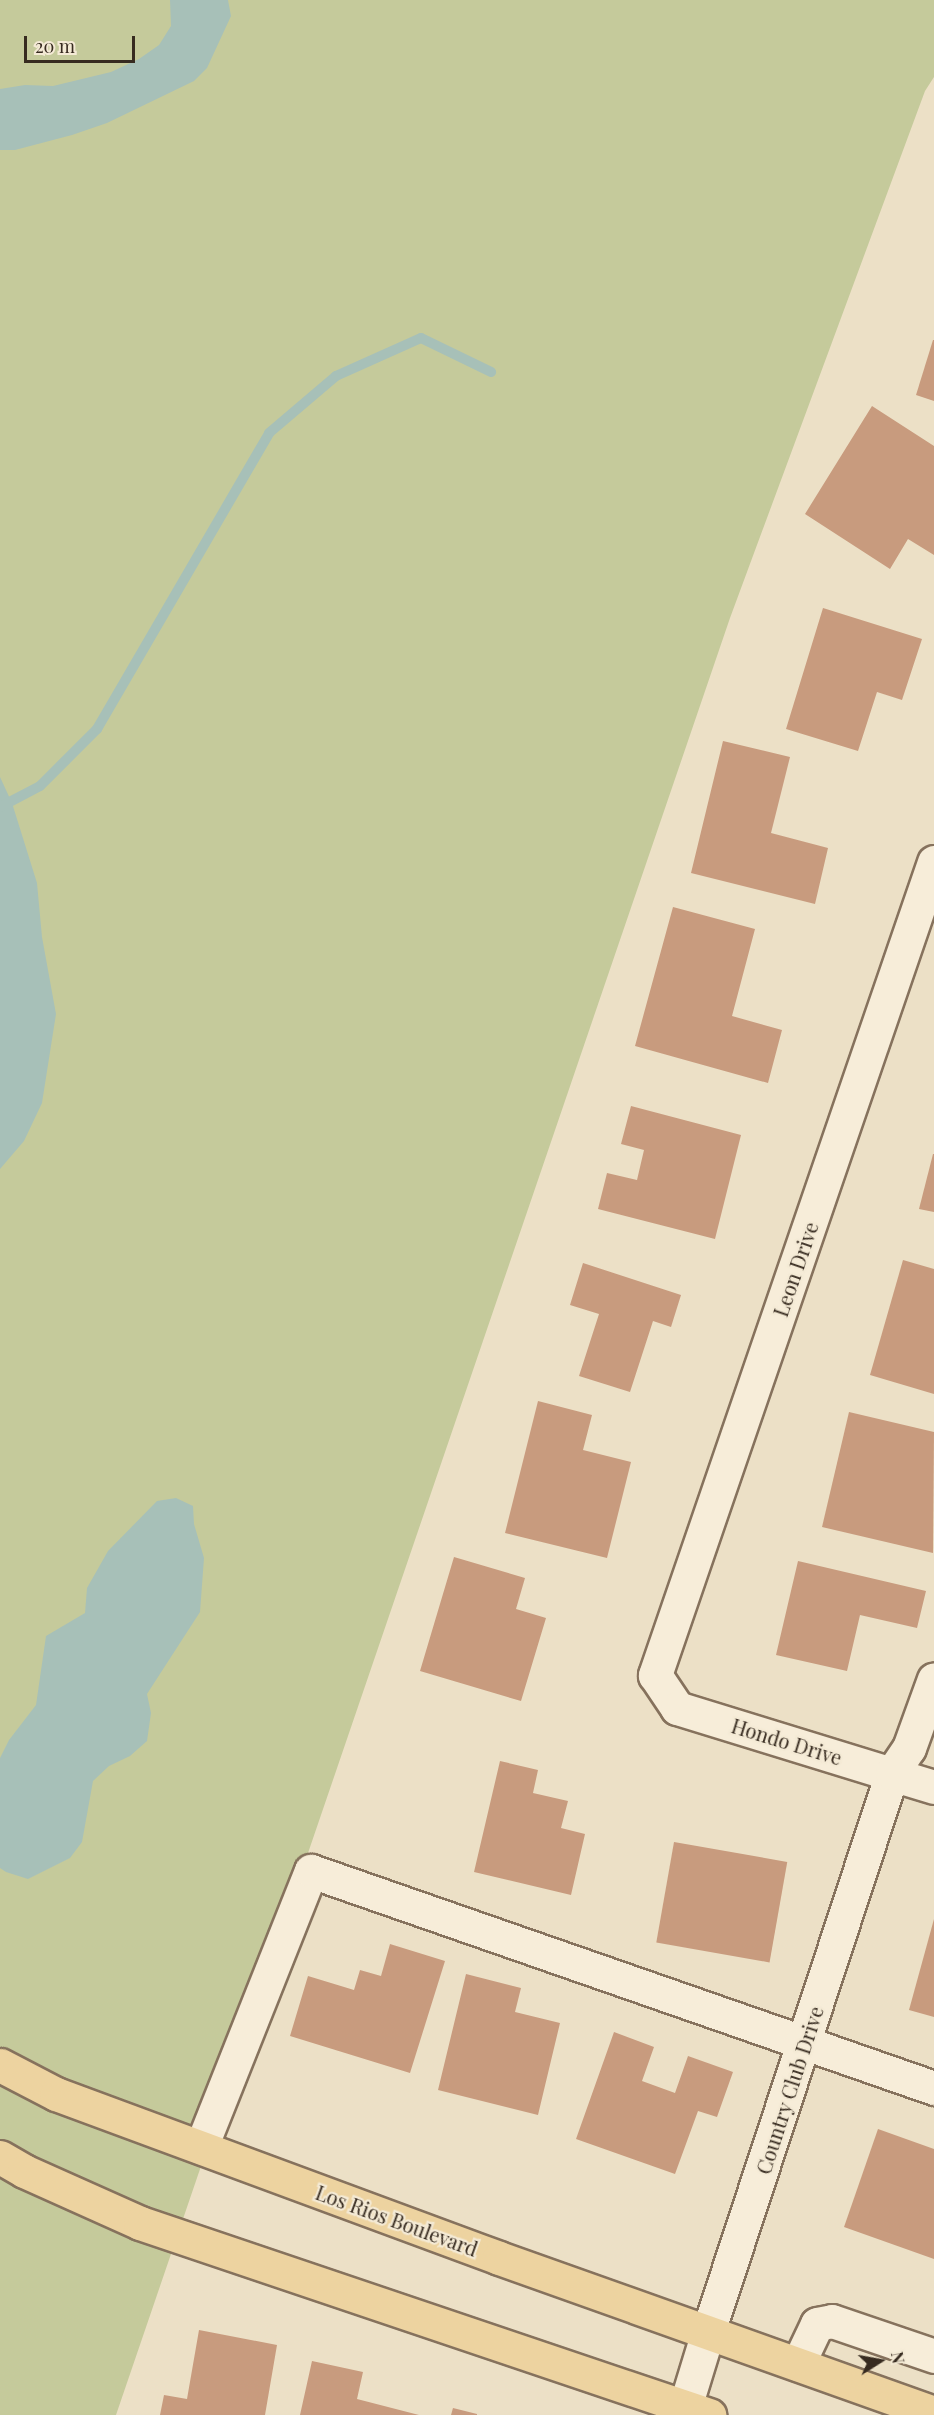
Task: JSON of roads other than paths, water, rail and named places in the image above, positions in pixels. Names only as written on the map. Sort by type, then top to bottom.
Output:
[{"type":"main road","name":"Los Rios Boulevard","points":[[0,2065],[56,2094],[934,2413]]},
{"type":"main road","points":[[0,2157],[24,2171],[140,2223],[687,2413]]},
{"type":"street","name":"Leon Drive","points":[[655,1675],[934,862]]},
{"type":"street","name":"Hondo Drive","points":[[655,1675],[677,1708],[934,1787]]},
{"type":"street","name":"Country Club Drive","points":[[687,2413],[708,2332],[892,1773],[909,1748],[934,1679]]},
{"type":"street","points":[[201,2146],[310,1871],[934,2088]]},
{"type":"street","points":[[798,2364],[817,2324],[832,2321],[934,2356]]},
{"type":"water","points":[[170,0],[228,0],[231,16],[207,68],[194,81],[107,123],[15,150],[0,150],[0,89],[25,85],[53,86],[111,72],[139,59],[159,45],[171,26]]},
{"type":"water","points":[[0,777],[12,803],[37,883],[42,937],[56,1014],[42,1103],[24,1141],[0,1169]]},
{"type":"water","points":[[176,1498],[193,1506],[194,1524],[204,1558],[200,1612],[147,1694],[151,1713],[147,1741],[130,1756],[109,1766],[93,1781],[82,1842],[70,1858],[28,1879],[6,1872],[0,1868],[0,1758],[9,1740],[36,1705],[46,1636],[85,1613],[87,1588],[108,1551],[157,1501]]},
{"type":"waterway","points":[[0,807],[40,786],[97,729],[269,433],[336,376],[421,338],[491,372]]}]
